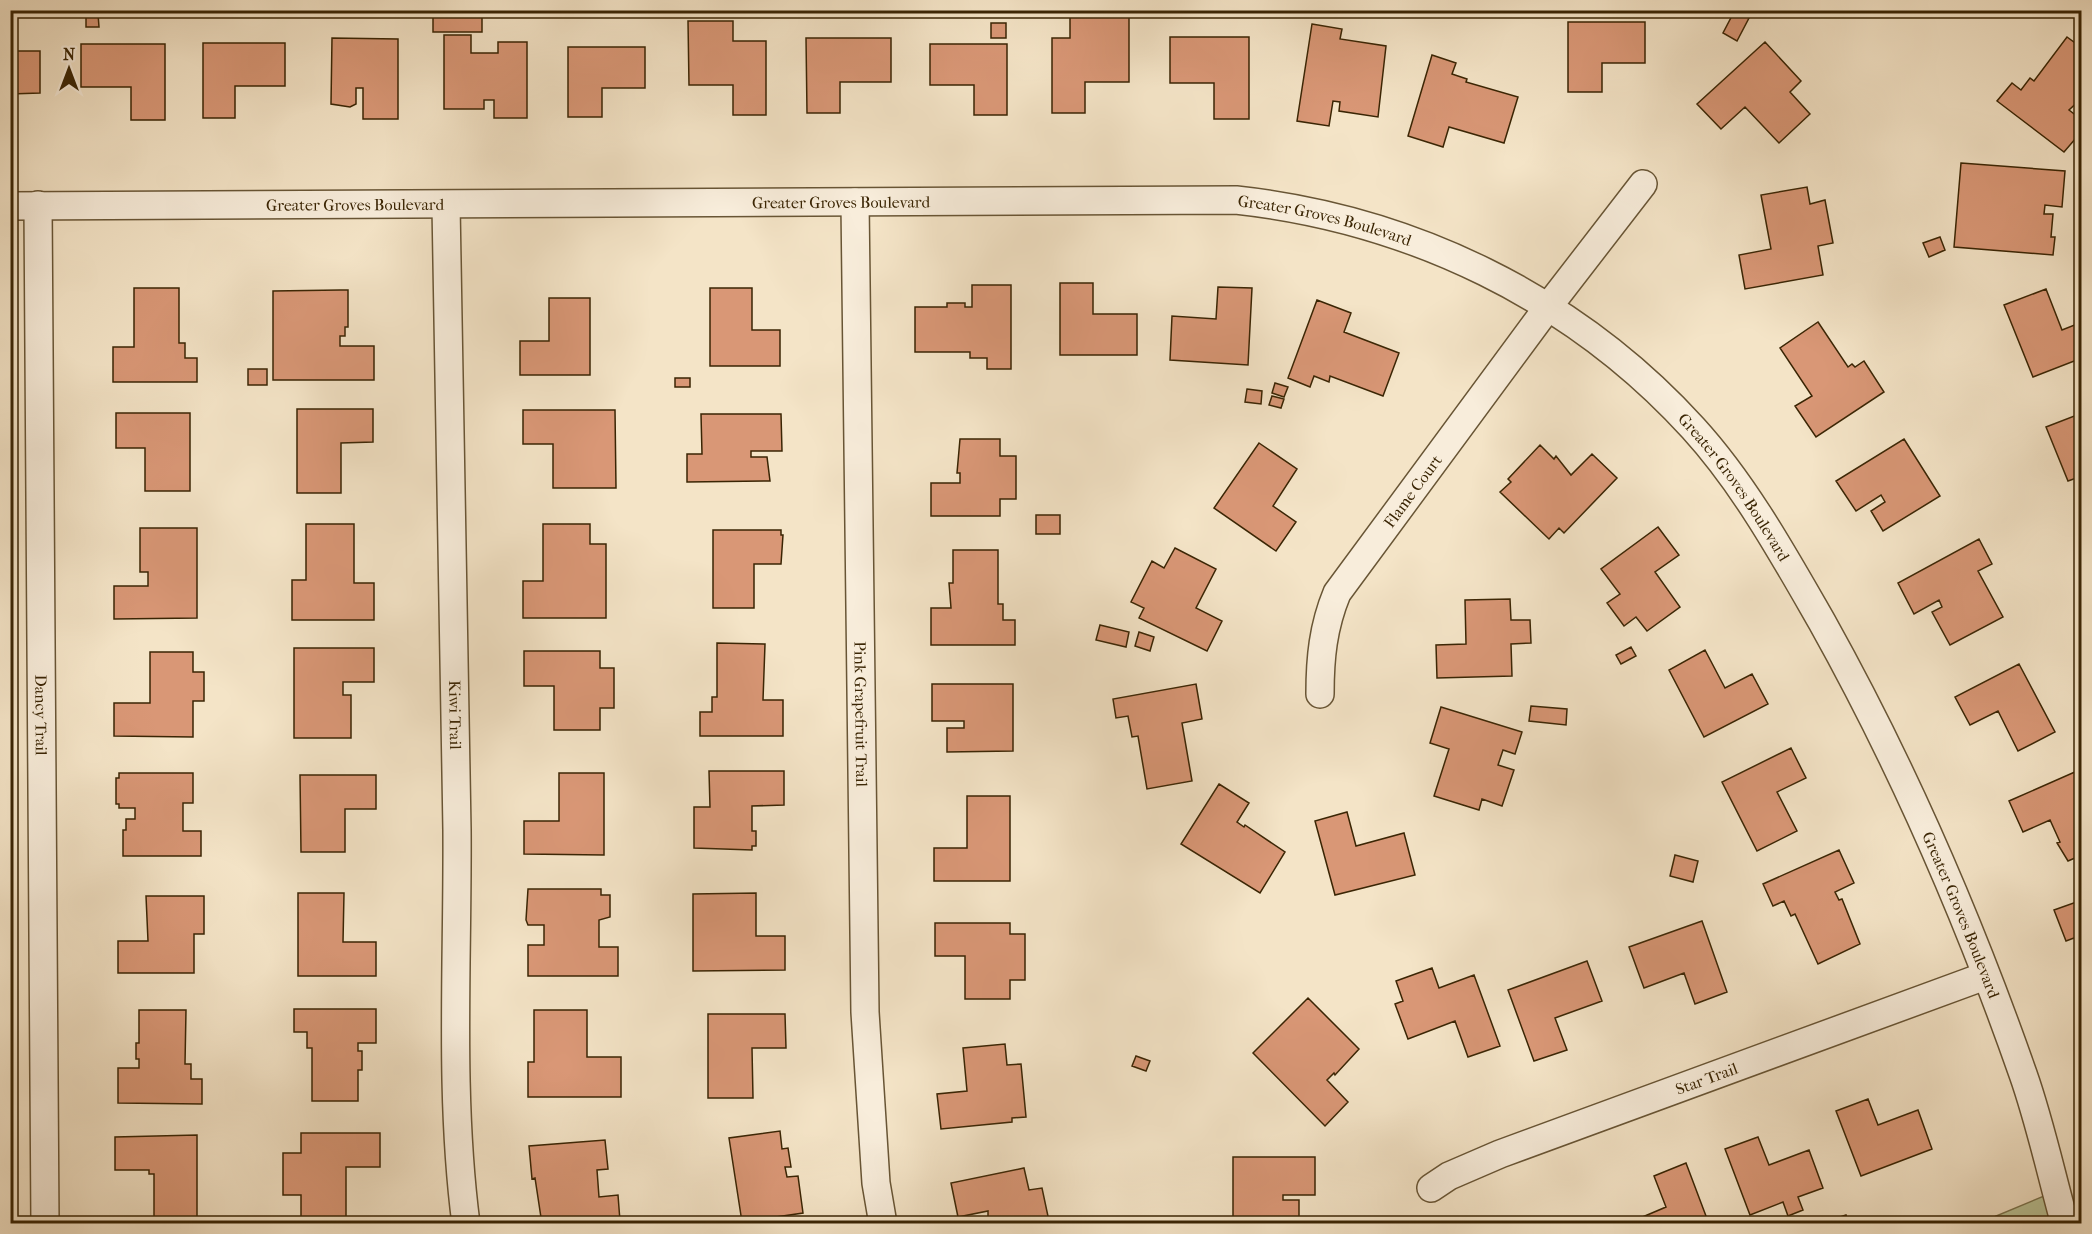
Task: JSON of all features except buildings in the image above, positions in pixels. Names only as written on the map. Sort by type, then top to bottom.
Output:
[{"type":"street","name":"Flame Court","points":[[1320,694],[1322,645],[1327,617],[1337,593],[1548,307],[1643,184]]},
{"type":"street","name":"Greater Groves Boulevard","points":[[10,206],[1236,200],[1306,209],[1374,226],[1438,249],[1494,275],[1548,307],[1603,345],[1693,428],[1736,482],[1803,588],[1864,698],[1928,830],[2024,1077],[2065,1224]]},
{"type":"street","name":"Pink Grapefruit Trail","points":[[855,202],[860,838],[865,1012],[876,1183],[883,1224]]},
{"type":"street","name":"Kiwi Trail","points":[[446,205],[457,832],[455,1061],[459,1174],[466,1224]]},
{"type":"street","name":"Dancy Trail","points":[[38,206],[45,1224]]},
{"type":"street","name":"Star Trail","points":[[1431,1188],[1449,1176],[1500,1154],[1985,976]]},
{"type":"green space","points":[[2056,1191],[2065,1224],[1977,1224]]}]
